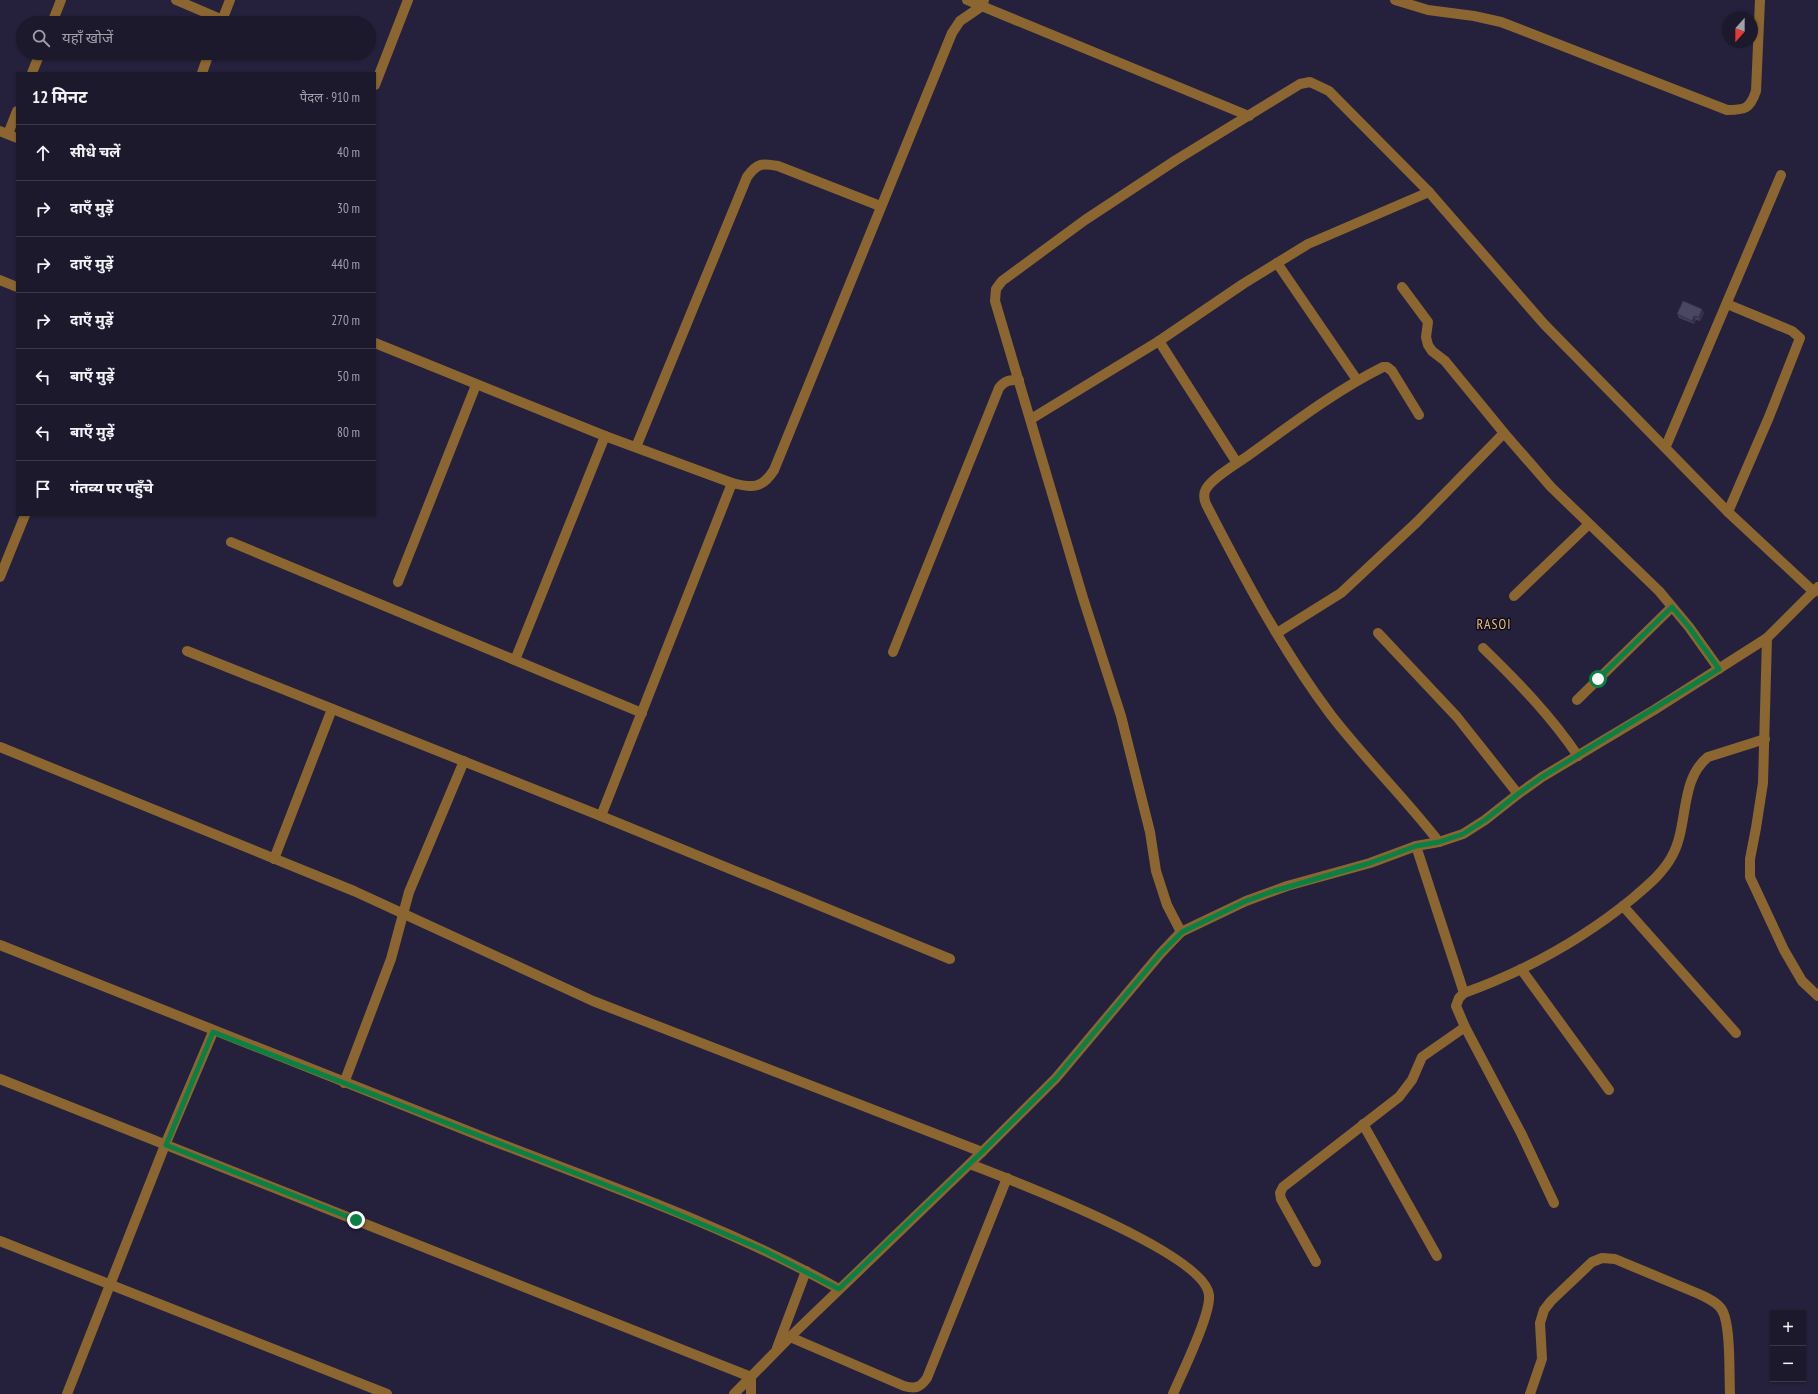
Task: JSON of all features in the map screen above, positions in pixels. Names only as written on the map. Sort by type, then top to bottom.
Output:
[{"type":"street","points":[[55,16],[61,0]]},
{"type":"street","points":[[176,0],[211,16]]},
{"type":"street","points":[[224,16],[230,0]]},
{"type":"street","points":[[376,83],[408,0]]},
{"type":"street","points":[[967,0],[983,3],[1249,116]]},
{"type":"street","points":[[1395,0],[1428,10],[1474,16],[1501,22],[1727,110],[1742,110],[1752,103],[1756,91],[1760,0]]},
{"type":"street","points":[[376,343],[605,436],[732,483],[747,487],[758,485],[768,480],[774,470],[880,206],[952,33],[960,21],[983,3]]},
{"type":"street","points":[[32,72],[37,60]]},
{"type":"street","points":[[202,72],[207,60]]},
{"type":"street","points":[[734,1394],[790,1337],[970,1164],[1056,1078],[1161,953],[1182,932],[1246,901],[1288,886],[1370,863],[1416,846],[1439,842],[1463,834],[1485,820],[1518,794],[1767,638],[1816,590],[1728,512],[1666,446],[1544,324],[1429,192],[1329,91],[1310,82],[1300,84],[1176,160],[1085,220],[1002,281],[996,289],[995,301],[1083,598],[1121,716],[1150,832],[1156,871],[1167,904],[1182,932]]},
{"type":"street","points":[[8,134],[16,114]]},
{"type":"street","points":[[636,448],[747,177],[754,167],[765,164],[778,166],[880,206]]},
{"type":"street","points":[[1666,446],[1781,174]]},
{"type":"street","points":[[1031,419],[1159,341],[1308,244],[1429,192]]},
{"type":"street","points":[[1277,263],[1357,380]]},
{"type":"street","points":[[0,280],[16,287]]},
{"type":"street","points":[[1402,287],[1428,322],[1426,337],[1428,345],[1444,361],[1551,487],[1648,580],[1689,627],[1719,669]]},
{"type":"street","points":[[1727,304],[1792,331],[1800,338],[1770,417],[1728,512]]},
{"type":"street","points":[[1159,341],[1237,463]]},
{"type":"street","points":[[1419,415],[1392,371],[1383,366],[1357,380],[1237,463],[1211,483],[1204,496],[1206,504],[1233,556],[1277,633],[1330,713],[1359,751],[1439,842]]},
{"type":"street","points":[[893,652],[999,388],[1004,382],[1009,380],[1019,380]]},
{"type":"street","points":[[398,582],[476,385]]},
{"type":"street","points":[[1277,633],[1341,593],[1411,527],[1504,433]]},
{"type":"street","points":[[515,660],[605,436]]},
{"type":"street","points":[[601,816],[732,483]]},
{"type":"street","points":[[0,576],[25,516]]},
{"type":"street","points":[[1514,596],[1588,524]]},
{"type":"street","points":[[231,542],[642,713]]},
{"type":"street","points":[[1577,700],[1672,607]]},
{"type":"street","points":[[1378,633],[1456,717],[1518,794]]},
{"type":"street","points":[[1767,638],[1763,783],[1750,859],[1750,877],[1787,956],[1802,981],[1818,996]]},
{"type":"street","points":[[1483,648],[1528,693],[1558,726],[1578,756]]},
{"type":"street","points":[[187,651],[601,816],[950,959]]},
{"type":"street","points":[[274,859],[332,709]]},
{"type":"street","points":[[1554,1203],[1521,1133],[1465,1027],[1456,1006],[1459,998],[1464,993],[1521,969],[1564,946],[1623,906],[1655,880],[1673,856],[1681,831],[1694,773],[1701,763],[1708,757],[1765,739]]},
{"type":"street","points":[[0,747],[404,913],[432,929],[593,1001],[982,1152]]},
{"type":"street","points":[[344,1083],[391,959],[416,875],[464,761]]},
{"type":"street","points":[[1416,846],[1464,993]]},
{"type":"street","points":[[1623,906],[1736,1033]]},
{"type":"street","points":[[0,945],[213,1032],[642,1199],[761,1249],[839,1289]]},
{"type":"street","points":[[1521,969],[1610,1090]]},
{"type":"street","points":[[1316,1262],[1281,1199],[1280,1194],[1283,1187],[1291,1179],[1399,1098],[1407,1088],[1422,1057],[1465,1027]]},
{"type":"street","points":[[67,1394],[166,1145],[213,1032]]},
{"type":"street","points":[[0,1078],[751,1377]]},
{"type":"street","points":[[1363,1124],[1437,1256]]},
{"type":"street","points":[[970,1164],[1079,1208],[1125,1230],[1158,1248],[1201,1278],[1209,1294],[1207,1312],[1173,1394]]},
{"type":"street","points":[[790,1337],[904,1386],[914,1388],[922,1385],[927,1378],[1007,1178]]},
{"type":"street","points":[[0,1241],[386,1394]]},
{"type":"street","points":[[1530,1394],[1542,1358],[1540,1323],[1544,1310],[1551,1301],[1592,1262],[1602,1258],[1615,1259],[1699,1294],[1712,1301],[1722,1310],[1726,1324],[1730,1394]]},
{"type":"street","points":[[776,1351],[806,1271]]},
{"type":"street","points":[[751,1377],[751,1394]]},
{"type":"building","points":[[1683,301],[1702,309],[1699,317],[1694,316],[1692,321],[1677,314]]},
{"type":"district","name":"RASOI","points":[[1494,624]]},
{"type":"route","points":[[356,1220],[166,1145],[213,1032],[642,1199],[761,1249],[839,1289],[982,1152],[1056,1078],[1105,1022],[1161,953],[1182,932],[1210,917],[1246,901],[1288,886],[1370,863],[1416,846],[1439,842],[1463,834],[1485,820],[1542,777],[1591,749],[1719,669],[1689,627],[1672,607],[1598,679]]}]
